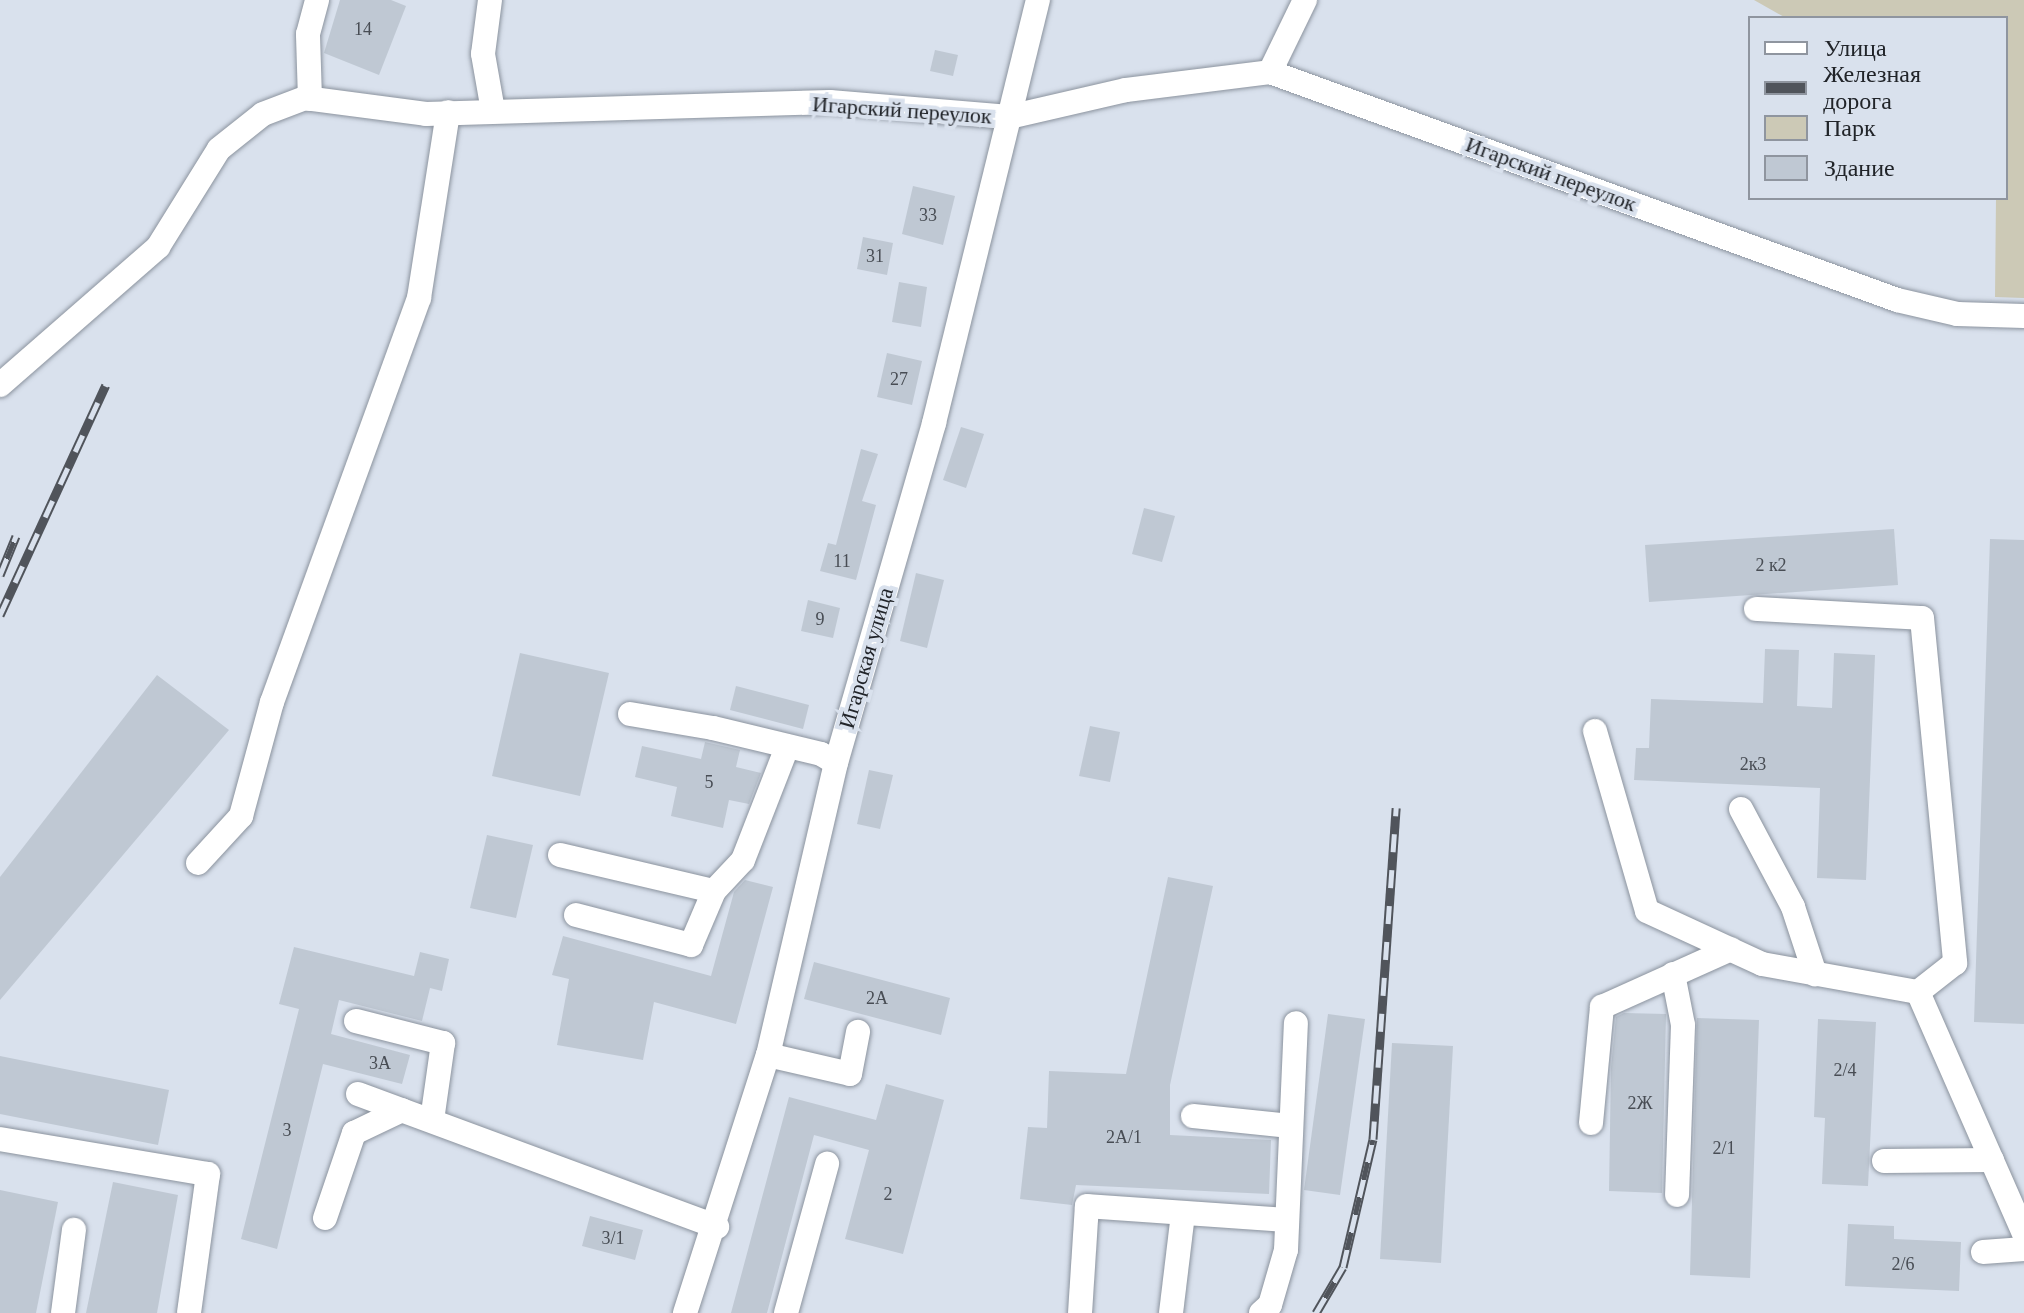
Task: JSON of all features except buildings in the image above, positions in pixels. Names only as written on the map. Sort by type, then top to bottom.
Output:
[{"type":"street","points":[[310,99],[308,34],[317,0]]},
{"type":"street","points":[[490,0],[483,54],[493,111]]},
{"type":"street","name":"Игарская улица","points":[[685,1313],[717,1227],[768,1055],[836,763],[934,423],[1038,0]]},
{"type":"street","points":[[1270,72],[1305,0]]},
{"type":"street","name":"Игарский переулок","points":[[0,385],[158,247],[219,149],[263,114],[310,99],[448,112],[830,102],[1009,117],[1126,90],[1270,72],[1897,300],[1957,314],[2024,316]]},
{"type":"street","points":[[198,863],[241,816],[272,702],[419,298],[448,112]]},
{"type":"street","points":[[1595,731],[1647,911],[1762,964],[1918,992],[1955,963],[1922,618],[1756,609]]},
{"type":"street","points":[[630,714],[787,747],[836,763]]},
{"type":"street","points":[[576,915],[691,945],[714,891],[743,860],[787,747]]},
{"type":"street","points":[[1741,809],[1793,907],[1815,974]]},
{"type":"street","points":[[560,855],[714,891]]},
{"type":"street","points":[[1591,1123],[1602,1007],[1731,949]]},
{"type":"street","points":[[1673,974],[1683,1025],[1677,1195]]},
{"type":"street","points":[[1918,992],[2024,1233]]},
{"type":"street","points":[[356,1021],[443,1043],[432,1120]]},
{"type":"street","points":[[1261,1313],[1270,1305],[1286,1250],[1296,1023]]},
{"type":"street","points":[[768,1055],[850,1074],[858,1032]]},
{"type":"street","points":[[358,1094],[717,1227]]},
{"type":"street","points":[[325,1218],[354,1133],[402,1110]]},
{"type":"street","points":[[1193,1116],[1290,1126]]},
{"type":"street","points":[[0,1139],[208,1174],[189,1313]]},
{"type":"street","points":[[1884,1161],[1992,1160]]},
{"type":"street","points":[[786,1313],[827,1164]]},
{"type":"street","points":[[1080,1313],[1087,1206],[1286,1220]]},
{"type":"street","points":[[1171,1313],[1183,1214]]},
{"type":"street","points":[[63,1313],[74,1230]]},
{"type":"street","points":[[1983,1252],[2024,1249]]},
{"type":"green space","points":[[1754,0],[2024,0],[2024,298],[1995,297],[1996,200],[2008,200],[2008,16],[1782,16]]},
{"type":"railway","points":[[0,615],[106,385]]},
{"type":"railway","points":[[0,575],[16,536]]},
{"type":"railway","points":[[1316,1313],[1343,1267],[1373,1139],[1396,808]]}]
